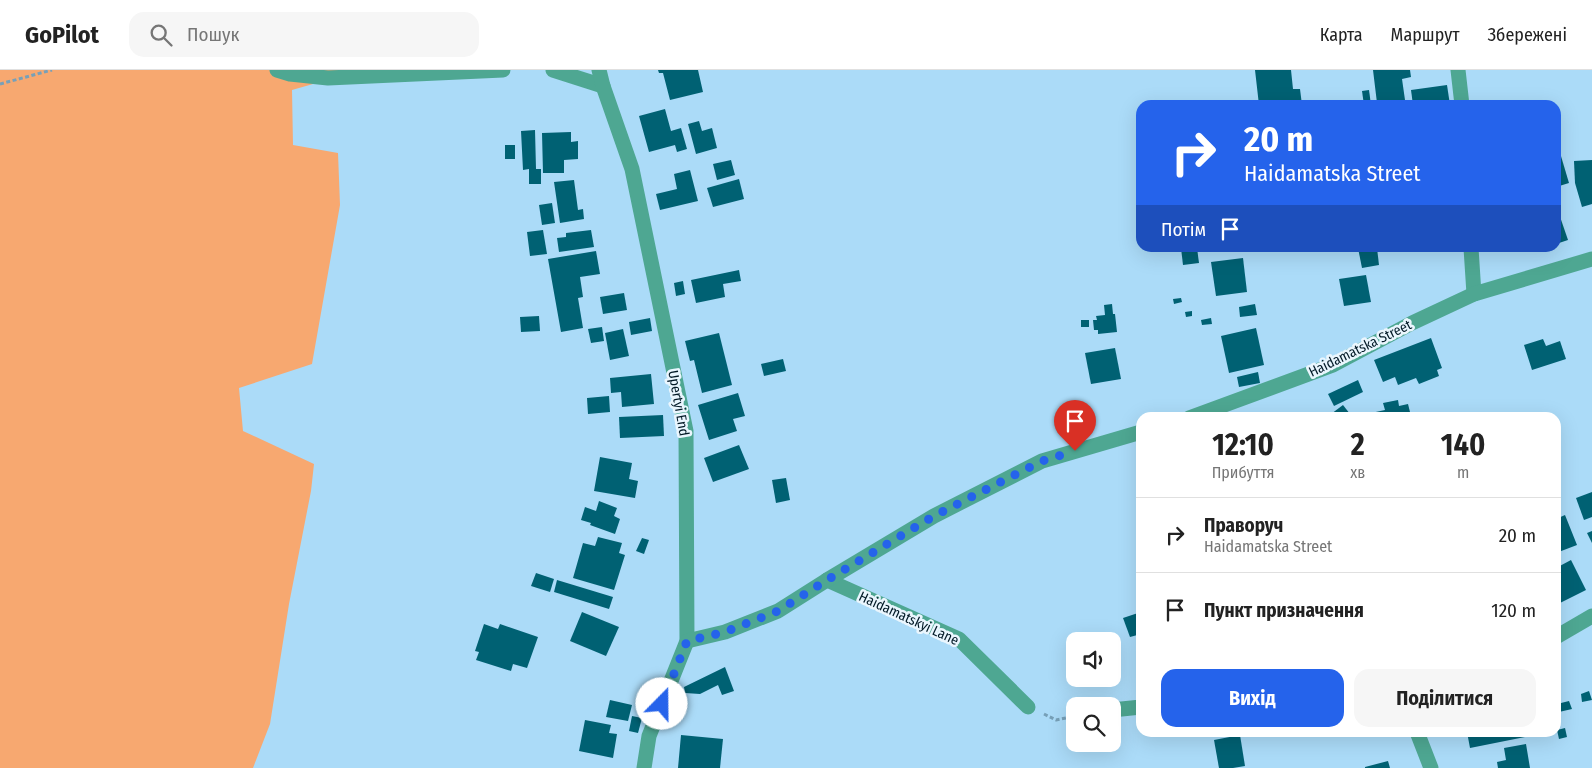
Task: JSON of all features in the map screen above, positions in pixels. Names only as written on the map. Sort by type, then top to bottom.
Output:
[{"type":"street","points":[[277,70],[290,74],[328,78],[503,70]]},
{"type":"street","points":[[553,70],[603,86]]},
{"type":"street","name":"Upertyi End","points":[[599,70],[632,169],[686,431],[687,641],[649,736],[644,768]]},
{"type":"street","points":[[1458,70],[1461,100]]},
{"type":"street","points":[[1471,252],[1474,294]]},
{"type":"street","name":"Haidamatska Street","points":[[1205,412],[1332,365],[1412,323],[1474,294],[1592,258]]},
{"type":"street","points":[[687,641],[725,632],[778,611],[934,516],[1042,461],[1136,433]]},
{"type":"street","name":"Haidamatskyi Lane","points":[[827,580],[959,639],[1028,707]]},
{"type":"street","points":[[1561,634],[1592,616]]},
{"type":"street","points":[[1121,709],[1136,708]]},
{"type":"street","points":[[1419,737],[1431,768]]},
{"type":"path","points":[[0,84],[52,70]]},
{"type":"path","points":[[1028,707],[1056,720],[1066,718]]},
{"type":"shaded area","points":[[0,70],[362,70],[292,90],[293,145],[338,153],[340,205],[312,364],[239,388],[243,431],[314,464],[311,491],[289,604],[270,724],[253,768],[0,768]]},
{"type":"building","points":[[658,70],[698,70],[703,92],[670,100],[663,73],[659,73]]},
{"type":"building","points":[[1255,70],[1291,70],[1293,89],[1300,89],[1301,100],[1258,100]]},
{"type":"building","points":[[1373,70],[1410,70],[1411,77],[1402,79],[1405,100],[1377,100]]},
{"type":"building","points":[[1447,85],[1449,100],[1412,100],[1411,90]]},
{"type":"building","points":[[1369,90],[1370,100],[1363,100],[1362,91]]},
{"type":"building","points":[[665,109],[671,131],[681,128],[687,149],[677,152],[675,145],[649,152],[639,116]]},
{"type":"building","points":[[699,121],[702,131],[712,128],[717,148],[696,154],[688,124]]},
{"type":"building","points":[[535,130],[536,169],[541,169],[541,184],[529,184],[529,169],[523,170],[521,131]]},
{"type":"building","points":[[571,132],[571,142],[578,141],[578,159],[564,160],[564,173],[543,173],[542,133]]},
{"type":"building","points":[[505,145],[515,145],[515,159],[505,159]]},
{"type":"building","points":[[1561,156],[1569,183],[1561,185]]},
{"type":"building","points":[[731,160],[735,175],[717,180],[713,164]]},
{"type":"building","points":[[1592,160],[1592,204],[1582,207],[1575,183],[1574,161]]},
{"type":"building","points":[[690,170],[698,201],[660,210],[656,194],[677,189],[674,174]]},
{"type":"building","points":[[739,179],[744,199],[713,207],[707,188]]},
{"type":"building","points":[[574,180],[578,210],[583,209],[584,219],[560,223],[554,182]]},
{"type":"building","points":[[552,203],[555,223],[542,225],[539,205]]},
{"type":"building","points":[[1561,220],[1568,240],[1561,242]]},
{"type":"building","points":[[543,230],[547,254],[530,256],[527,232]]},
{"type":"building","points":[[591,230],[594,247],[559,252],[557,238],[566,237],[566,233]]},
{"type":"building","points":[[596,251],[600,274],[580,277],[583,297],[578,298],[583,328],[561,332],[548,259]]},
{"type":"building","points":[[1181,252],[1198,252],[1199,263],[1183,265]]},
{"type":"building","points":[[1359,252],[1377,252],[1379,265],[1362,268]]},
{"type":"building","points":[[1243,258],[1247,292],[1216,296],[1211,262]]},
{"type":"building","points":[[739,270],[741,281],[723,284],[725,297],[696,303],[691,280]]},
{"type":"building","points":[[1366,275],[1371,302],[1344,306],[1339,279]]},
{"type":"building","points":[[683,281],[685,294],[676,296],[674,283]]},
{"type":"building","points":[[624,293],[627,310],[603,314],[600,297]]},
{"type":"building","points":[[1181,298],[1182,302],[1174,304],[1173,299]]},
{"type":"building","points":[[1112,304],[1117,332],[1098,334],[1098,330],[1094,330],[1093,320],[1097,320],[1096,316],[1105,315],[1104,305]]},
{"type":"building","points":[[1255,304],[1257,315],[1240,317],[1239,307]]},
{"type":"building","points":[[1192,311],[1192,316],[1186,317],[1185,312]]},
{"type":"building","points":[[539,316],[540,331],[521,332],[520,317]]},
{"type":"building","points":[[650,318],[652,331],[631,335],[629,322]]},
{"type":"building","points":[[1211,318],[1212,324],[1202,325],[1201,320]]},
{"type":"building","points":[[1081,320],[1089,320],[1089,327],[1081,327]]},
{"type":"building","points":[[602,327],[604,341],[591,343],[588,329]]},
{"type":"building","points":[[1256,328],[1264,365],[1229,373],[1221,336]]},
{"type":"building","points":[[623,329],[629,356],[610,360],[605,333]]},
{"type":"building","points":[[719,333],[732,385],[702,393],[694,360],[690,361],[685,341]]},
{"type":"building","points":[[1431,338],[1442,368],[1437,370],[1439,376],[1419,384],[1416,378],[1398,385],[1395,377],[1383,382],[1374,360]]},
{"type":"building","points":[[1543,339],[1546,346],[1560,341],[1566,359],[1532,370],[1524,345]]},
{"type":"building","points":[[1115,348],[1121,379],[1091,384],[1085,353]]},
{"type":"building","points":[[783,359],[786,371],[764,376],[761,364]]},
{"type":"building","points":[[1258,372],[1260,383],[1239,387],[1237,377]]},
{"type":"building","points":[[651,374],[654,404],[622,407],[621,392],[611,393],[610,378]]},
{"type":"building","points":[[1358,380],[1363,392],[1334,406],[1328,394]]},
{"type":"building","points":[[738,393],[745,416],[733,419],[737,431],[709,440],[698,405]]},
{"type":"building","points":[[609,396],[610,412],[588,414],[587,398]]},
{"type":"building","points":[[1398,400],[1399,406],[1408,404],[1410,412],[1376,412],[1385,410],[1383,403]]},
{"type":"building","points":[[1343,405],[1348,412],[1334,412]]},
{"type":"building","points":[[663,415],[664,436],[620,438],[619,417]]},
{"type":"building","points":[[739,445],[749,469],[713,482],[704,458]]},
{"type":"building","points":[[600,457],[632,463],[629,479],[638,481],[635,498],[594,491]]},
{"type":"building","points":[[786,478],[790,500],[776,503],[772,480]]},
{"type":"building","points":[[1592,492],[1592,517],[1584,520],[1576,498]]},
{"type":"building","points":[[599,501],[617,508],[614,516],[620,519],[615,534],[581,520],[585,507],[596,511]]},
{"type":"building","points":[[1565,515],[1577,545],[1561,551],[1561,517]]},
{"type":"building","points":[[1592,531],[1592,543],[1587,533]]},
{"type":"building","points":[[598,537],[622,543],[619,553],[625,555],[614,590],[573,578],[583,543],[595,546]]},
{"type":"building","points":[[642,538],[649,540],[644,554],[636,551]]},
{"type":"building","points":[[1571,560],[1586,590],[1561,602],[1561,565]]},
{"type":"building","points":[[536,573],[554,579],[550,592],[531,586]]},
{"type":"building","points":[[557,580],[613,597],[609,609],[554,592]]},
{"type":"building","points":[[582,612],[619,627],[606,656],[570,641]]},
{"type":"building","points":[[1136,614],[1136,635],[1130,637],[1123,618]]},
{"type":"building","points":[[484,624],[498,629],[500,624],[538,637],[527,668],[513,664],[511,671],[476,660],[479,652],[475,651]]},
{"type":"building","points":[[725,667],[734,691],[722,695],[718,685],[700,694],[685,693],[684,687]]},
{"type":"building","points":[[1589,691],[1592,700],[1582,702],[1581,694]]},
{"type":"building","points":[[610,700],[632,705],[628,721],[606,717]]},
{"type":"building","points":[[1569,701],[1572,709],[1561,712],[1561,703]]},
{"type":"building","points":[[632,716],[642,718],[638,733],[629,731]]},
{"type":"building","points":[[585,720],[611,725],[609,733],[617,734],[613,758],[579,751]]},
{"type":"building","points":[[1565,728],[1567,737],[1559,739],[1559,737],[1561,737],[1561,729]]},
{"type":"building","points":[[681,735],[723,739],[720,768],[678,768]]},
{"type":"building","points":[[1240,737],[1245,766],[1219,768],[1214,740]]},
{"type":"building","points":[[1468,737],[1525,737],[1470,748]]},
{"type":"building","points":[[1526,744],[1530,768],[1498,768],[1497,762],[1506,760],[1504,748]]},
{"type":"building","points":[[1388,761],[1390,768],[1365,768],[1365,767]]},
{"type":"route","points":[[662,704],[687,641],[725,632],[778,611],[934,516],[1042,461],[1075,451]]}]
